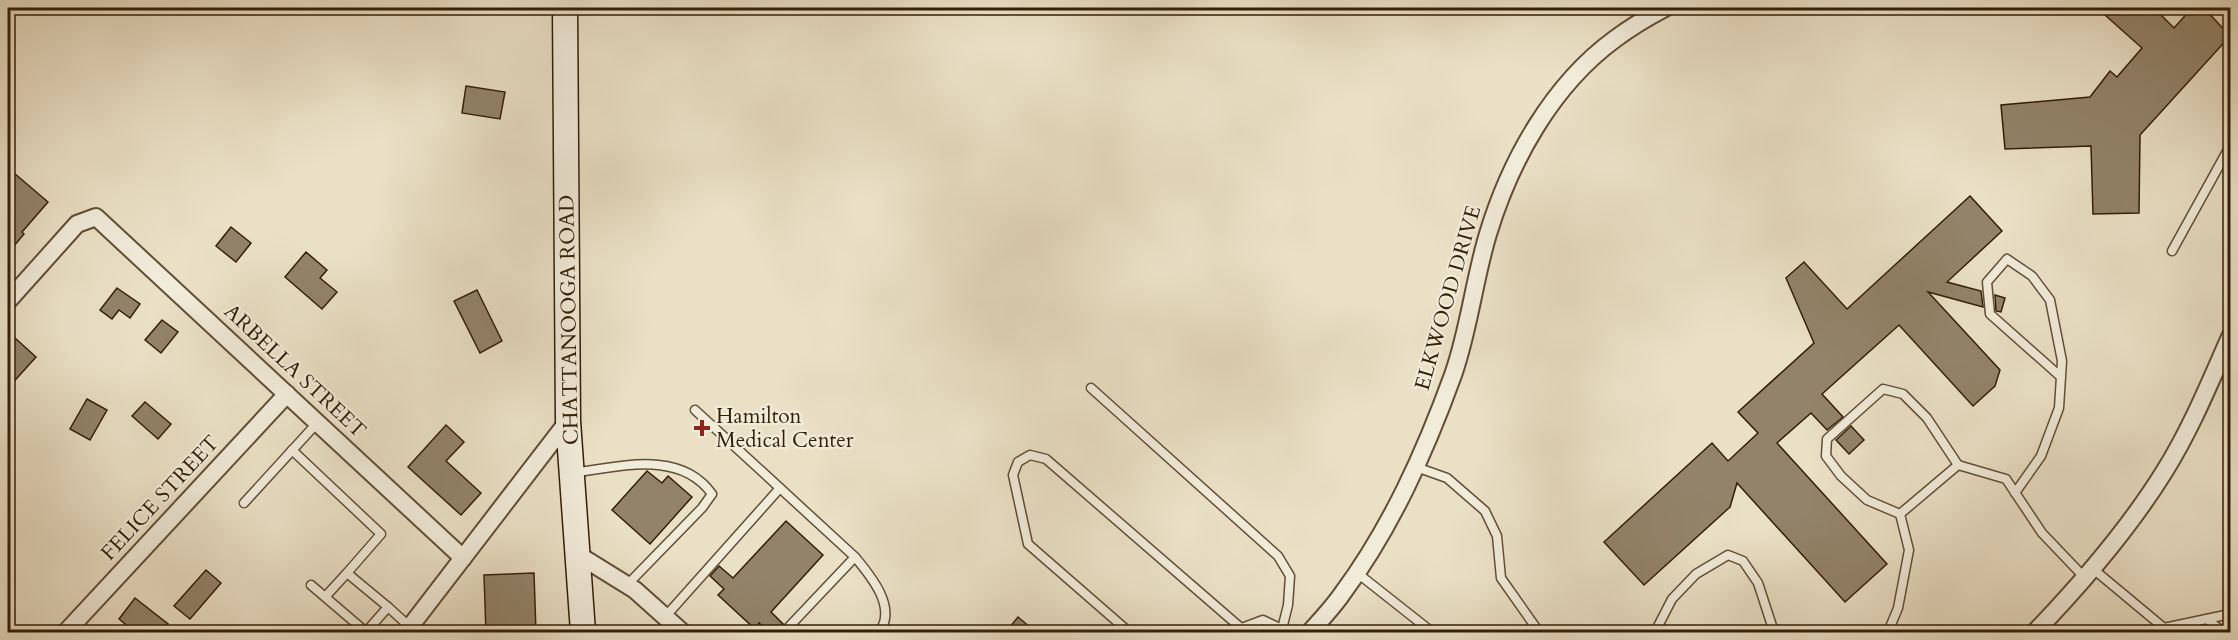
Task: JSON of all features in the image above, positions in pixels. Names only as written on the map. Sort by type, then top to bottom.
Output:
[{"type":"main road","name":"CHATTANOOGA ROAD","points":[[565,8],[568,421],[584,633]]},
{"type":"street","name":"ELKWOOD DRIVE","points":[[1310,633],[1343,594],[1387,523],[1416,467],[1454,372],[1488,234],[1509,175],[1535,129],[1561,92],[1587,63],[1615,39],[1665,8]]},
{"type":"street","name":"ARBELLA STREET","points":[[8,301],[77,224],[96,217],[463,558]]},
{"type":"street","points":[[2036,633],[2129,523],[2164,473],[2184,439],[2230,337]]},
{"type":"street","name":"FELICE STREET","points":[[66,633],[287,394]]},
{"type":"street","points":[[408,630],[568,421]]},
{"type":"street","points":[[577,554],[627,585],[682,633]]},
{"type":"lane","points":[[2172,251],[2230,146]]},
{"type":"lane","points":[[2015,493],[2041,456],[2059,408],[2061,377],[2062,361],[2050,300],[2031,276],[2007,259],[1987,282],[1990,314],[2061,377]]},
{"type":"lane","points":[[1091,388],[1278,556],[1290,576],[1285,631],[1263,620],[1231,633]]},
{"type":"lane","points":[[1900,514],[1868,500],[1840,476],[1826,456],[1827,439],[1883,389],[1903,394],[1927,418],[1958,465],[2006,479],[2042,532],[2088,573],[2163,630],[2230,614]]},
{"type":"lane","points":[[695,410],[855,557],[880,592],[885,613],[879,633]]},
{"type":"lane","points":[[244,503],[318,422]]},
{"type":"lane","points":[[292,450],[381,534],[325,597]]},
{"type":"lane","points":[[1129,633],[1028,544],[1013,475],[1018,462],[1030,455],[1046,459],[1241,628]]},
{"type":"lane","points":[[572,473],[660,463],[703,481],[712,494],[702,508],[627,585]]},
{"type":"lane","points":[[1900,514],[1958,465]]},
{"type":"lane","points":[[1416,467],[1448,478],[1485,512],[1497,536],[1501,578],[1539,633]]},
{"type":"lane","points":[[665,617],[780,488]]},
{"type":"lane","points":[[1888,633],[1898,608],[1910,550],[1900,514]]},
{"type":"lane","points":[[1654,633],[1672,598],[1696,574],[1728,555],[1743,561],[1758,583],[1774,633]]},
{"type":"lane","points":[[784,633],[855,557]]},
{"type":"lane","points":[[1356,572],[1432,633]]},
{"type":"lane","points":[[347,573],[388,607],[408,630]]},
{"type":"lane","points":[[311,585],[366,632],[388,607]]},
{"type":"lane","points":[[2207,619],[2223,633]]},
{"type":"building","points":[[2112,8],[2154,8],[2174,28],[2192,8],[2204,8],[2230,36],[2140,135],[2139,213],[2093,214],[2091,146],[2005,149],[2001,105],[2090,97],[2110,71],[2117,77],[2142,48],[2105,15]]},
{"type":"building","points":[[466,86],[505,92],[500,119],[462,113]]},
{"type":"building","points":[[14,173],[48,202],[22,232],[24,234],[8,253],[8,181]]},
{"type":"building","points":[[1970,196],[2002,231],[1947,282],[1981,291],[1983,307],[1928,292],[2000,370],[1995,386],[1973,406],[1899,325],[1822,394],[1843,417],[1827,430],[1811,413],[1777,443],[1887,564],[1845,602],[1737,483],[1730,507],[1644,585],[1604,542],[1712,443],[1728,461],[1758,433],[1738,412],[1814,343],[1786,278],[1804,262],[1847,309]]},
{"type":"building","points":[[231,227],[251,243],[236,262],[216,246]]},
{"type":"building","points":[[306,252],[327,270],[320,278],[337,292],[322,309],[285,277]]},
{"type":"building","points":[[117,288],[140,304],[130,318],[119,310],[112,319],[100,310]]},
{"type":"building","points":[[477,290],[502,341],[480,353],[454,301]]},
{"type":"building","points":[[1995,295],[2005,298],[2001,312],[1996,311]]},
{"type":"building","points":[[162,320],[178,332],[161,353],[145,340]]},
{"type":"building","points":[[15,338],[36,357],[8,388],[8,346]]},
{"type":"building","points":[[87,399],[107,410],[90,440],[70,429]]},
{"type":"building","points":[[145,402],[171,424],[158,439],[132,416]]},
{"type":"building","points":[[446,425],[464,442],[446,461],[481,493],[461,515],[408,467]]},
{"type":"building","points":[[1851,426],[1864,440],[1849,454],[1836,440]]},
{"type":"building","points":[[647,471],[662,483],[668,476],[692,497],[650,544],[612,510]]},
{"type":"building","points":[[786,521],[823,555],[771,612],[783,624],[778,633],[769,633],[759,623],[755,629],[718,595],[724,589],[710,576],[719,566],[733,578]]},
{"type":"building","points":[[206,570],[221,583],[190,619],[174,606]]},
{"type":"building","points":[[534,573],[536,633],[486,633],[484,575]]},
{"type":"building","points":[[135,598],[168,624],[161,633],[136,633],[119,619]]},
{"type":"building","points":[[1018,617],[1037,633],[1005,633]]},
{"type":"place","name":"Hamilton Medical Center","points":[[702,428]]}]
